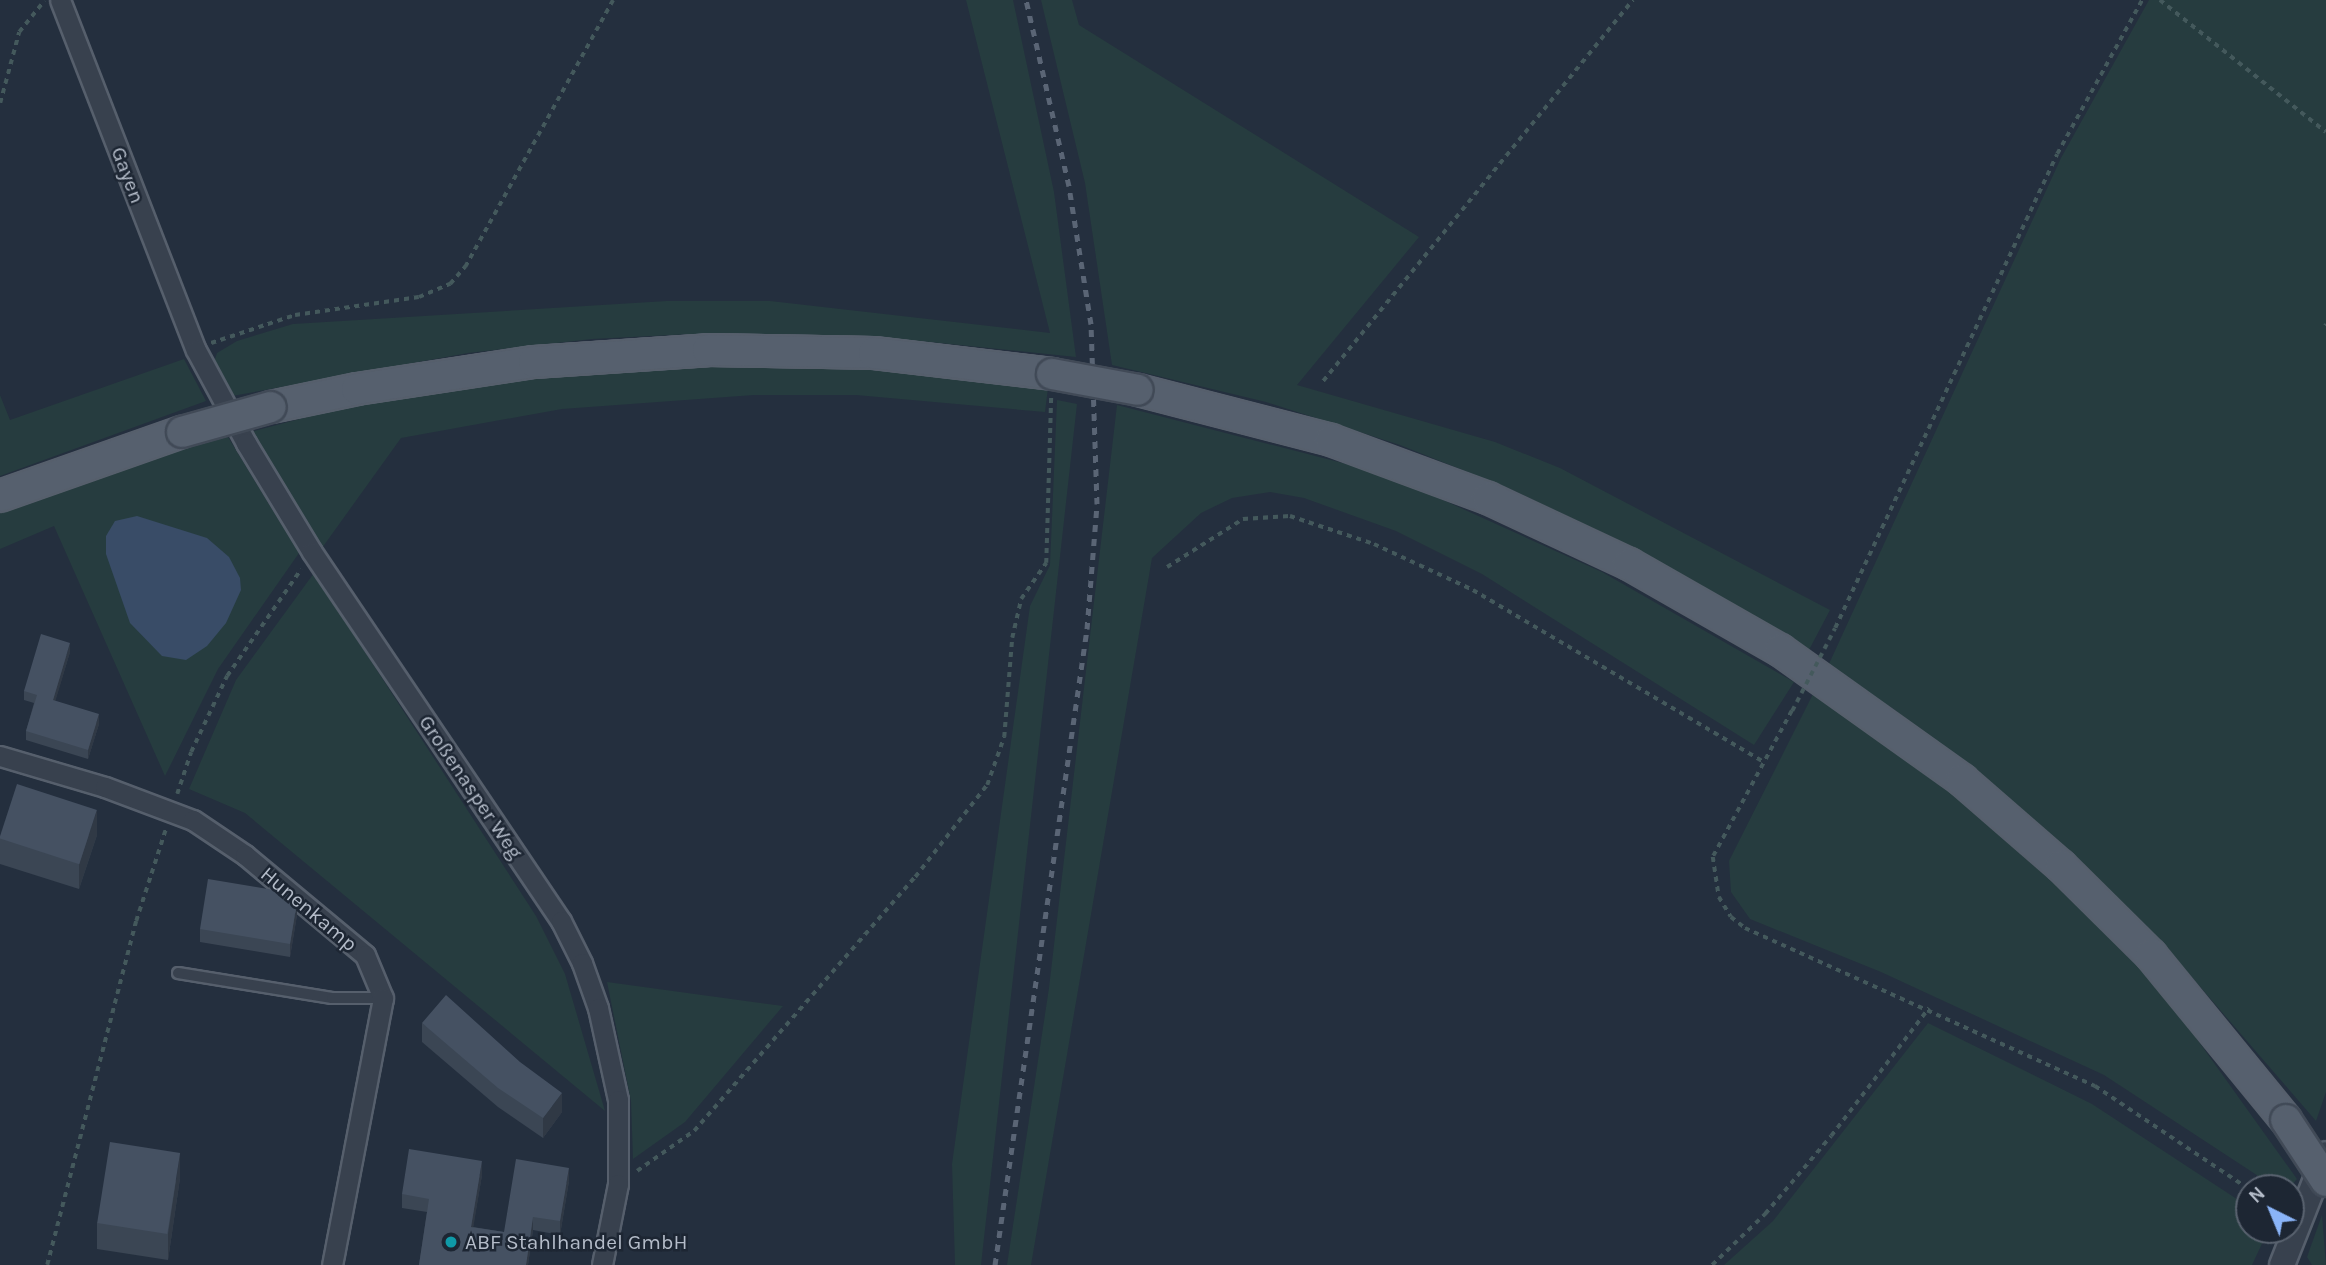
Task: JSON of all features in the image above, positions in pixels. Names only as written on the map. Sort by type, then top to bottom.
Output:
[{"type":"main road","points":[[0,496],[182,432],[271,407],[357,389],[534,362],[696,351],[874,353],[1053,384],[1138,390],[1331,440],[1488,498],[1629,564],[1780,650],[1962,780],[2061,866],[2151,955],[2286,1121],[2326,1181]]},
{"type":"street","name":"Gayen","points":[[60,0],[196,350]]},
{"type":"street","name":"Großenasper Weg","points":[[196,350],[313,552],[561,921],[582,963],[601,1019],[618,1100],[618,1185],[601,1265]]},
{"type":"street","name":"Hunenkamp","points":[[0,757],[192,820],[245,855],[365,955],[383,998]]},
{"type":"street","points":[[332,1265],[383,998]]},
{"type":"street","points":[[2282,1265],[2326,1154]]},
{"type":"lane","points":[[178,973],[332,998],[383,998]]},
{"type":"path","points":[[0,103],[19,32],[44,0]]},
{"type":"path","points":[[196,350],[295,315],[419,298],[450,284],[465,267],[613,0]]},
{"type":"path","points":[[1323,381],[1633,0]]},
{"type":"path","points":[[2142,0],[2057,155],[1835,628],[1713,857],[1719,897],[1731,917],[1745,928],[1929,1007],[2095,1086],[2235,1179]]},
{"type":"path","points":[[2160,0],[2326,132]]},
{"type":"path","points":[[618,1185],[694,1131],[915,877],[988,785],[1003,737],[1012,638],[1021,600],[1046,563],[1053,384]]},
{"type":"path","points":[[1167,567],[1243,519],[1290,516],[1374,544],[1473,590],[1764,762]]},
{"type":"path","points":[[47,1265],[136,922],[191,752],[227,676],[313,552]]},
{"type":"path","points":[[1712,1265],[1806,1165],[1929,1007]]},
{"type":"green space","points":[[966,0],[1013,0],[1054,192],[1076,357],[930,342],[692,334],[592,339],[468,353],[232,396],[214,362],[217,353],[237,341],[293,324],[667,301],[770,301],[1050,333]]},
{"type":"green space","points":[[1041,0],[1072,0],[1079,25],[1419,237],[1297,385],[1495,442],[1560,468],[1830,610],[1809,650],[1622,542],[1510,489],[1400,445],[1266,402],[1112,365],[1085,183]]},
{"type":"green space","points":[[2149,0],[2326,0],[2326,1092],[2316,1121],[2164,945],[2050,836],[1895,710],[1828,666],[2061,158]]},
{"type":"green space","points":[[184,359],[206,401],[0,476],[0,395],[10,420]]},
{"type":"green space","points":[[654,364],[866,367],[1048,388],[1045,412],[856,395],[754,395],[562,409],[401,438],[322,548],[250,432],[379,398],[550,372]]},
{"type":"green space","points":[[1057,400],[1077,404],[981,1265],[955,1265],[952,1164],[1030,606],[1050,565]]},
{"type":"green space","points":[[1117,405],[1358,467],[1432,495],[1602,572],[1794,682],[1754,745],[1482,574],[1396,531],[1304,498],[1270,492],[1232,498],[1201,513],[1152,558],[1031,1265],[1007,1265],[1049,988]]},
{"type":"green space","points":[[228,437],[299,553],[218,669],[165,776],[54,526],[0,549],[0,511],[158,454]]},
{"type":"green space","points":[[314,573],[536,916],[565,974],[605,1111],[245,813],[189,789],[236,680]]},
{"type":"green space","points":[[1813,694],[1928,773],[2071,898],[2135,962],[2174,1007],[2293,1174],[2255,1174],[2104,1075],[1881,972],[1750,919],[1731,892],[1729,861]]},
{"type":"green space","points":[[607,982],[783,1006],[685,1122],[633,1159],[631,1101]]},
{"type":"green space","points":[[1928,1023],[2092,1104],[2235,1198],[2235,1244],[2262,1244],[2252,1265],[1724,1265],[1773,1221]]},
{"type":"green space","points":[[2322,1215],[2326,1265],[2312,1265],[2307,1257]]},
{"type":"water","points":[[137,516],[207,538],[229,557],[240,578],[241,590],[226,623],[207,646],[186,660],[162,656],[130,623],[106,554],[106,536],[115,521]]},
{"type":"building","points":[[41,634],[70,643],[53,700],[99,714],[88,750],[26,731],[37,695],[24,691]]},
{"type":"building","points":[[17,784],[97,810],[79,864],[0,838]]},
{"type":"building","points":[[208,879],[286,892],[297,902],[290,944],[200,929]]},
{"type":"building","points":[[446,995],[520,1062],[562,1093],[543,1118],[498,1088],[422,1023]]},
{"type":"building","points":[[110,1142],[180,1153],[167,1234],[97,1223]]},
{"type":"building","points":[[409,1149],[482,1161],[471,1227],[504,1232],[516,1159],[569,1168],[560,1221],[533,1217],[526,1265],[419,1265],[429,1199],[402,1194]]},
{"type":"railway","points":[[995,1265],[1087,629],[1097,504],[1091,324],[1069,186],[1026,0]]},
{"type":"place","name":"ABF Stahlhandel GmbH","points":[[451,1242]]}]
